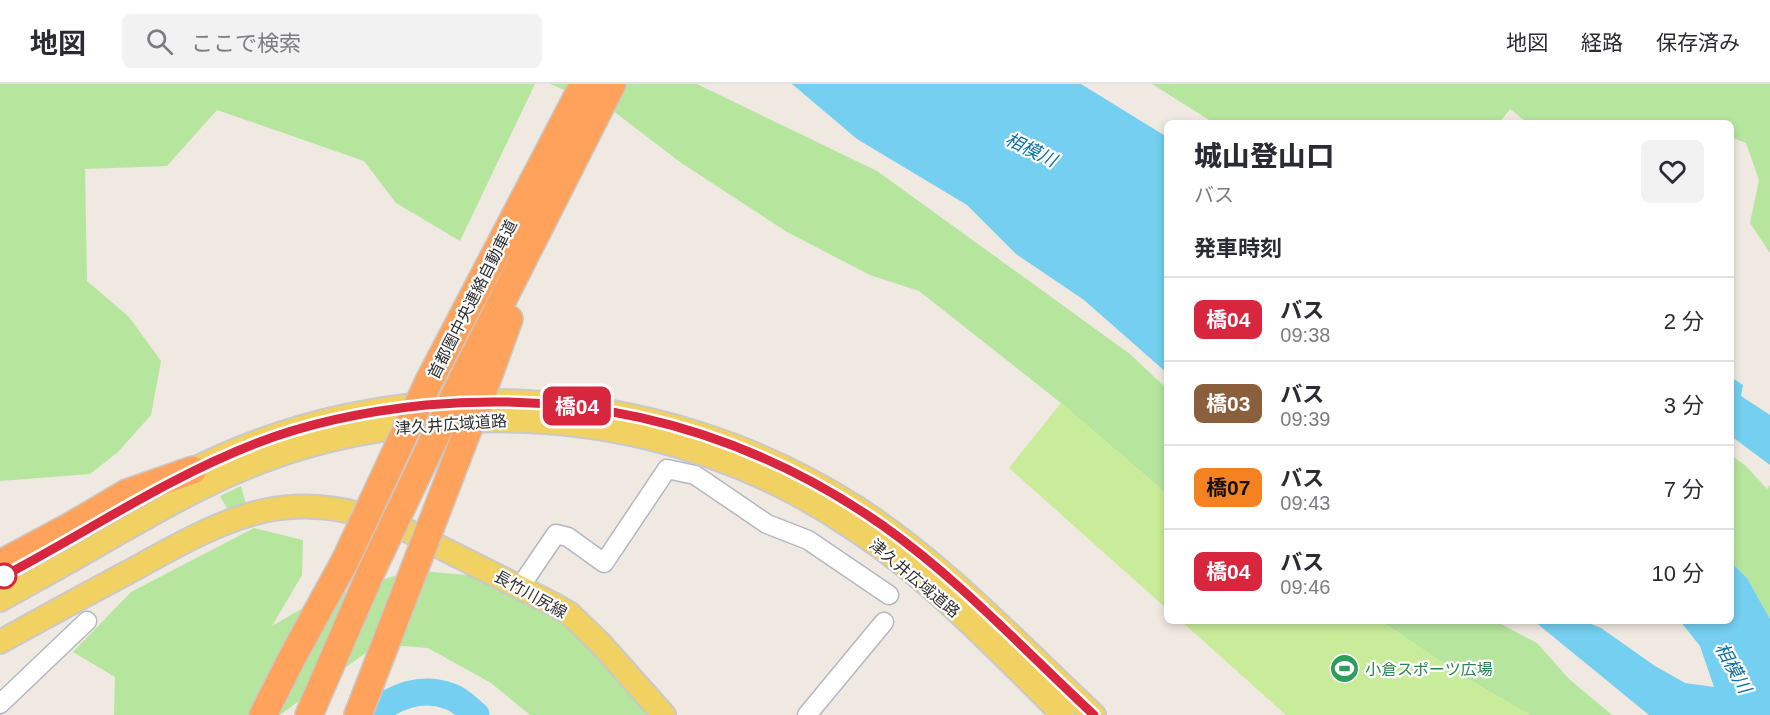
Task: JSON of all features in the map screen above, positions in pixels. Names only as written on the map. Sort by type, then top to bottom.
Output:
[{"type":"highway","name":"首都圏中央連絡自動車道","points":[[282,715],[345,561],[429,381],[585,84]]},
{"type":"highway","points":[[358,715],[474,380],[557,192],[612,84]]},
{"type":"highway","name":"首都圏中央連絡自動車道","points":[[309,715],[371,572],[474,380]]},
{"type":"highway","points":[[0,564],[127,493],[193,470]]},
{"type":"highway","points":[[263,715],[345,561]]},
{"type":"main road","name":"津久井広域道路","points":[[0,578],[193,470],[257,443],[320,423],[384,409],[457,402],[514,401],[571,405],[613,411],[678,427],[741,448],[830,491],[885,527],[937,569],[1094,715]]},
{"type":"main road","name":"津久井広域道路","points":[[0,600],[193,492],[231,474],[294,450],[357,433],[449,421],[486,419],[553,422],[618,431],[682,447],[744,469],[820,507],[859,531],[911,571],[962,616],[1063,715]]},
{"type":"main road","name":"長竹川尻線","points":[[0,642],[205,530],[233,519],[280,508],[332,508],[379,519],[426,539],[553,604],[578,620],[664,715]]},
{"type":"street","points":[[520,587],[556,534],[568,537],[604,563],[667,469],[695,474],[767,524],[808,540],[889,595]]},
{"type":"street","points":[[0,704],[87,621]]},
{"type":"street","points":[[813,713],[884,622]]},
{"type":"green space","points":[[0,84],[535,84],[460,241],[396,203],[364,161],[217,110],[167,166],[85,169],[87,281],[129,317],[161,361],[151,415],[118,452],[90,474],[0,481]]},
{"type":"green space","points":[[550,84],[697,84],[877,171],[1130,354],[1164,386],[1164,491],[1061,403],[919,291],[870,275],[787,232],[680,162],[612,110]]},
{"type":"green space","points":[[1152,84],[1770,84],[1770,253],[1750,223],[1759,180],[1746,143],[1734,138],[1734,120],[1524,120],[1510,109],[1501,120],[1209,120]]},
{"type":"green space","points":[[1061,403],[1164,491],[1164,606],[1009,468]]},
{"type":"green space","points":[[1734,457],[1746,466],[1767,489],[1770,485],[1770,619],[1747,578],[1734,565]]},
{"type":"green space","points":[[241,486],[246,504],[228,510],[220,496]]},
{"type":"green space","points":[[254,528],[303,540],[302,575],[272,626],[308,605],[412,570],[498,578],[580,632],[656,715],[530,715],[491,683],[428,648],[378,644],[280,715],[114,715],[115,677],[73,652],[131,592]]},
{"type":"green space","name":"小倉スポーツ広場","points":[[1184,624],[1385,624],[1461,675],[1530,715],[1286,715]]},
{"type":"green space","points":[[1385,624],[1501,624],[1537,643],[1569,679],[1612,715],[1530,715],[1461,675]]},
{"type":"water","name":"相模川","points":[[792,84],[1081,84],[1164,135],[1164,370],[1084,300],[1016,254],[967,205],[857,139]]},
{"type":"water","points":[[1734,379],[1743,385],[1741,396],[1770,415],[1770,465],[1734,438]]},
{"type":"water","name":"相模川","points":[[1734,565],[1747,578],[1770,619],[1770,715],[1649,715],[1538,624],[1591,624],[1685,683],[1714,687],[1700,646],[1682,624],[1734,624]]},
{"type":"waterway","points":[[373,715],[399,698],[429,692],[453,697],[476,715]]},
{"type":"bus line","name":"橋04","points":[[0,578],[193,470],[288,432],[384,409],[468,401],[548,402],[582,406],[646,418],[709,436],[770,461],[830,491],[885,527],[937,569],[1094,715]]},
{"type":"place","name":"小倉スポーツ広場","points":[[1344,669]]}]
